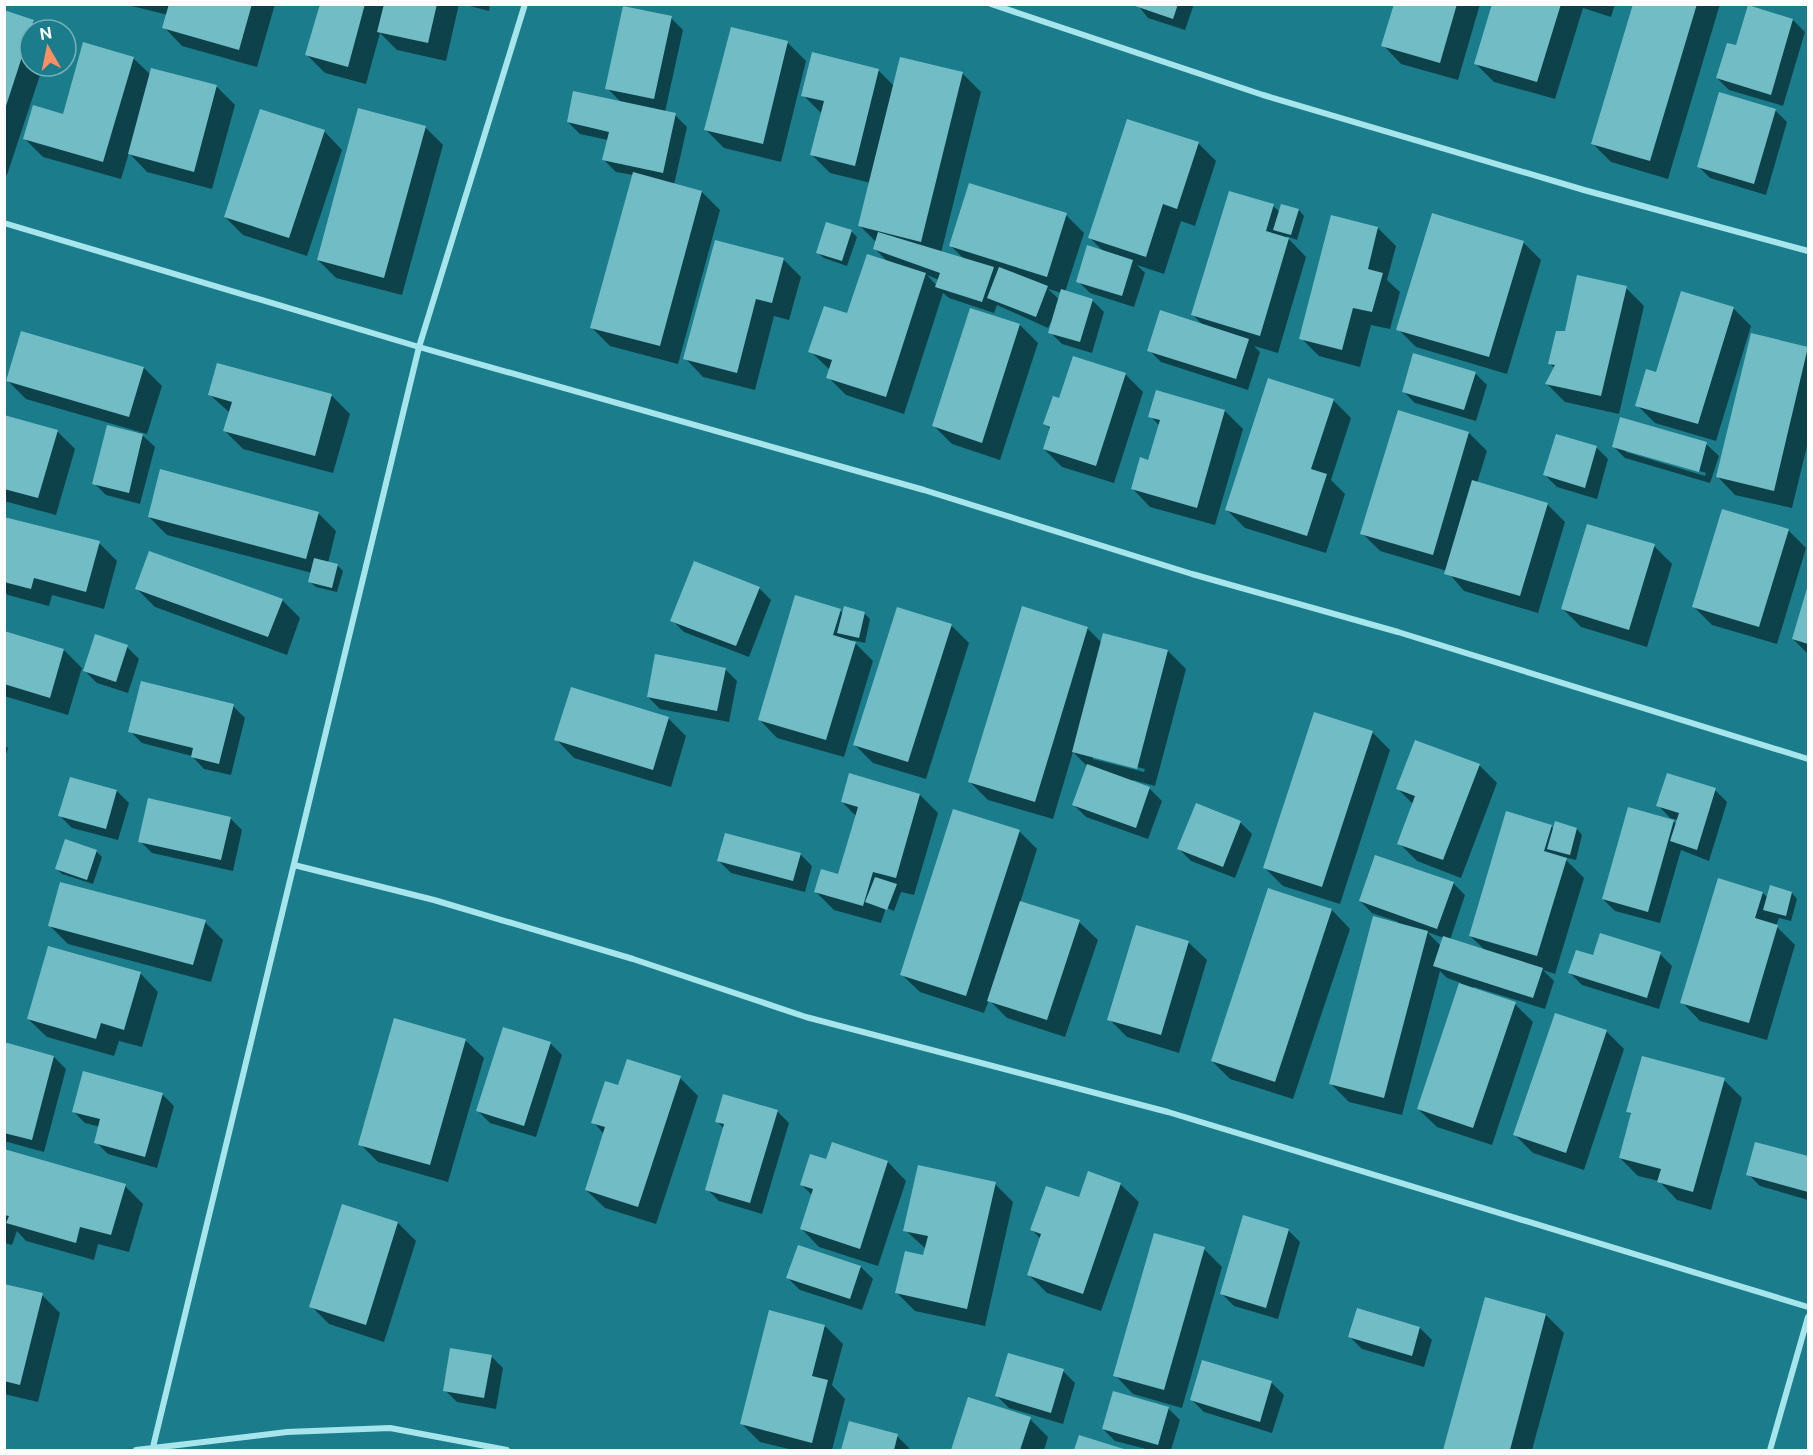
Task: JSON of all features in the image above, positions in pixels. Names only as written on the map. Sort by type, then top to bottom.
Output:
[{"type":"street","points":[[153,1447],[419,347],[525,4]]},
{"type":"street","points":[[991,4],[1263,94],[1573,186],[1809,251]]},
{"type":"street","points":[[4,223],[419,347],[924,490],[1192,574],[1398,632],[1809,759]]},
{"type":"street","points":[[294,865],[434,900],[622,956],[806,1017],[1168,1112],[1809,1307]]},
{"type":"street","points":[[1770,1450],[1809,1317]]},
{"type":"street","points":[[136,1450],[287,1432],[390,1428],[507,1450]]},
{"type":"building","points":[[169,4],[252,4],[239,50],[162,28]]},
{"type":"building","points":[[320,4],[365,4],[348,67],[305,55]]},
{"type":"building","points":[[384,4],[437,4],[428,43],[377,32]]},
{"type":"building","points":[[1135,4],[1178,4],[1173,19],[1135,6]]},
{"type":"building","points":[[1394,4],[1457,4],[1440,63],[1381,46]]},
{"type":"building","points":[[1492,4],[1561,4],[1537,82],[1474,64]]},
{"type":"building","points":[[1633,4],[1697,4],[1650,161],[1591,144]]},
{"type":"building","points":[[1748,5],[1793,19],[1771,95],[1716,78],[1727,43],[1736,45]]},
{"type":"building","points":[[623,6],[672,16],[654,99],[605,89]]},
{"type":"building","points":[[4,10],[28,18],[18,18],[18,69],[4,109]]},
{"type":"building","points":[[731,27],[788,41],[763,144],[704,130]]},
{"type":"building","points":[[83,42],[134,57],[103,162],[23,139],[33,105],[63,114],[73,78],[78,78],[78,60]]},
{"type":"building","points":[[812,52],[879,69],[855,166],[810,155],[824,101],[801,96]]},
{"type":"building","points":[[900,57],[963,72],[921,242],[858,226]]},
{"type":"building","points":[[151,68],[217,85],[194,172],[128,154]]},
{"type":"building","points":[[573,91],[676,113],[663,173],[602,160],[609,132],[567,122]]},
{"type":"building","points":[[1719,92],[1776,109],[1754,184],[1697,167]]},
{"type":"building","points":[[358,108],[426,126],[384,278],[317,260]]},
{"type":"building","points":[[260,109],[325,130],[289,238],[224,217]]},
{"type":"building","points":[[1127,119],[1199,142],[1177,209],[1163,204],[1146,257],[1088,238]]},
{"type":"building","points":[[633,172],[702,191],[660,346],[590,328]]},
{"type":"building","points":[[969,183],[1067,213],[1047,277],[949,246]]},
{"type":"building","points":[[1229,191],[1274,204],[1266,231],[1289,238],[1260,336],[1191,315]]},
{"type":"building","points":[[1281,204],[1299,209],[1291,235],[1273,230]]},
{"type":"building","points":[[1432,213],[1524,241],[1489,357],[1396,330]]},
{"type":"building","points":[[1331,215],[1378,227],[1368,269],[1383,273],[1372,312],[1353,308],[1342,350],[1299,339]]},
{"type":"building","points":[[826,222],[852,230],[842,261],[816,253]]},
{"type":"building","points":[[878,232],[994,267],[982,302],[935,287],[940,273],[873,249]]},
{"type":"building","points":[[715,240],[784,258],[772,303],[756,299],[737,373],[683,359]]},
{"type":"building","points":[[1087,245],[1133,260],[1122,296],[1076,282]]},
{"type":"building","points":[[867,254],[926,273],[886,397],[826,378],[832,360],[808,352],[824,306],[847,313]]},
{"type":"building","points":[[999,267],[1048,286],[1036,317],[987,298]]},
{"type":"building","points":[[1577,275],[1627,286],[1601,396],[1545,384],[1555,365],[1548,364],[1556,331],[1565,331]]},
{"type":"building","points":[[1061,289],[1093,299],[1080,342],[1048,333]]},
{"type":"building","points":[[1681,291],[1734,307],[1698,424],[1635,406],[1646,369],[1656,372]]},
{"type":"building","points":[[970,308],[1020,324],[982,443],[932,426]]},
{"type":"building","points":[[1160,310],[1249,339],[1236,379],[1147,351]]},
{"type":"building","points":[[21,331],[144,367],[129,417],[6,381]]},
{"type":"building","points":[[1751,333],[1808,347],[1774,491],[1716,477]]},
{"type":"building","points":[[1413,353],[1476,372],[1464,410],[1402,392]]},
{"type":"building","points":[[1073,356],[1126,373],[1096,466],[1043,449],[1050,427],[1043,424],[1053,396],[1059,398]]},
{"type":"building","points":[[217,363],[332,394],[315,456],[223,431],[232,402],[208,395]]},
{"type":"building","points":[[1268,378],[1334,399],[1311,469],[1327,474],[1307,536],[1225,510]]},
{"type":"building","points":[[1156,390],[1225,410],[1197,508],[1131,489],[1140,457],[1148,460],[1160,420],[1148,417]]},
{"type":"building","points":[[1398,410],[1469,432],[1433,555],[1360,534]]},
{"type":"building","points":[[4,415],[58,430],[38,498],[4,489]]},
{"type":"building","points":[[1620,417],[1707,442],[1699,472],[1612,447]]},
{"type":"building","points":[[107,425],[143,434],[129,493],[92,484]]},
{"type":"building","points":[[1556,434],[1597,446],[1585,488],[1543,475]]},
{"type":"building","points":[[160,469],[319,512],[306,559],[148,517]]},
{"type":"building","points":[[1472,480],[1548,503],[1520,596],[1444,574]]},
{"type":"building","points":[[1722,509],[1789,529],[1759,627],[1692,607]]},
{"type":"building","points":[[4,517],[100,541],[86,592],[34,578],[31,589],[4,582]]},
{"type":"building","points":[[1587,524],[1655,544],[1629,630],[1561,609]]},
{"type":"building","points":[[149,551],[283,599],[268,637],[135,589]]},
{"type":"building","points":[[314,558],[338,564],[332,588],[308,582]]},
{"type":"building","points":[[694,561],[760,587],[736,646],[670,621]]},
{"type":"building","points":[[1808,585],[1808,644],[1792,639]]},
{"type":"building","points":[[795,595],[841,609],[833,635],[856,642],[826,740],[758,720]]},
{"type":"building","points":[[844,606],[865,612],[859,638],[837,633]]},
{"type":"building","points":[[1022,606],[1088,627],[1035,802],[968,782]]},
{"type":"building","points":[[897,607],[952,624],[908,762],[853,745]]},
{"type":"building","points":[[4,631],[64,649],[50,698],[4,684]]},
{"type":"building","points":[[1103,633],[1168,650],[1137,769],[1072,752]]},
{"type":"building","points":[[95,634],[128,645],[116,682],[83,671]]},
{"type":"building","points":[[655,654],[726,668],[717,711],[647,697]]},
{"type":"building","points":[[141,681],[234,704],[219,764],[191,757],[193,748],[128,732]]},
{"type":"building","points":[[571,687],[669,717],[653,770],[554,740]]},
{"type":"building","points":[[1314,712],[1373,731],[1322,887],[1263,868]]},
{"type":"building","points":[[1415,740],[1480,764],[1443,860],[1397,844],[1415,796],[1396,789]]},
{"type":"building","points":[[1087,764],[1150,787],[1136,828],[1072,805]]},
{"type":"building","points":[[849,773],[920,794],[896,878],[873,872],[863,906],[814,892],[821,869],[838,874],[858,807],[841,802]]},
{"type":"building","points":[[1667,773],[1716,788],[1697,850],[1670,841],[1679,813],[1656,806]]},
{"type":"building","points":[[70,777],[117,790],[106,829],[58,816]]},
{"type":"building","points":[[148,798],[231,817],[221,860],[138,842]]},
{"type":"building","points":[[1196,803],[1241,821],[1223,867],[1177,849]]},
{"type":"building","points":[[1628,807],[1674,820],[1648,912],[1602,899]]},
{"type":"building","points":[[953,809],[1020,830],[966,996],[900,975]]},
{"type":"building","points":[[1506,811],[1552,825],[1544,851],[1567,858],[1537,956],[1469,936]]},
{"type":"building","points":[[1555,821],[1577,828],[1570,855],[1547,849]]},
{"type":"building","points":[[725,833],[801,853],[793,881],[717,861]]},
{"type":"building","points":[[65,839],[97,850],[87,880],[55,869]]},
{"type":"building","points":[[1375,855],[1454,882],[1437,929],[1359,901]]},
{"type":"building","points":[[875,877],[897,884],[887,910],[865,902]]},
{"type":"building","points":[[1718,878],[1763,892],[1755,918],[1778,925],[1749,1023],[1680,1003]]},
{"type":"building","points":[[60,882],[206,920],[193,965],[48,926]]},
{"type":"building","points":[[1770,885],[1792,892],[1786,916],[1763,910]]},
{"type":"building","points":[[1268,888],[1332,909],[1275,1082],[1211,1061]]},
{"type":"building","points":[[1020,901],[1080,920],[1047,1020],[987,1001]]},
{"type":"building","points":[[1373,916],[1428,931],[1384,1098],[1329,1084]]},
{"type":"building","points":[[1136,925],[1189,941],[1161,1035],[1107,1020]]},
{"type":"building","points":[[1600,933],[1661,952],[1647,998],[1568,973],[1576,950],[1593,955]]},
{"type":"building","points":[[1443,936],[1543,968],[1533,998],[1433,966]]},
{"type":"building","points":[[48,946],[141,972],[124,1030],[101,1023],[96,1039],[27,1019]]},
{"type":"building","points":[[1459,983],[1516,1002],[1473,1128],[1417,1109]]},
{"type":"building","points":[[1555,1013],[1607,1030],[1566,1153],[1513,1135]]},
{"type":"building","points":[[394,1018],[466,1039],[430,1165],[358,1145]]},
{"type":"building","points":[[503,1027],[551,1042],[524,1126],[476,1111]]},
{"type":"building","points":[[4,1042],[54,1056],[32,1140],[4,1133]]},
{"type":"building","points":[[1642,1056],[1725,1078],[1693,1192],[1657,1182],[1661,1169],[1619,1158],[1631,1113],[1626,1112]]},
{"type":"building","points":[[627,1059],[681,1076],[638,1207],[585,1190],[605,1127],[591,1123],[605,1081],[618,1085]]},
{"type":"building","points":[[83,1071],[163,1093],[145,1157],[94,1143],[100,1119],[72,1112]]},
{"type":"building","points":[[723,1094],[778,1110],[750,1203],[705,1190],[724,1124],[715,1122]]},
{"type":"building","points":[[832,1142],[888,1161],[860,1249],[800,1229],[813,1189],[800,1185],[810,1154],[826,1159]]},
{"type":"building","points":[[1755,1142],[1808,1156],[1808,1192],[1746,1175]]},
{"type":"building","points":[[4,1149],[126,1184],[111,1235],[80,1227],[76,1243],[6,1223],[9,1216],[4,1215]]},
{"type":"building","points":[[918,1165],[996,1182],[967,1309],[895,1293],[905,1251],[923,1255],[928,1236],[903,1231]]},
{"type":"building","points":[[1088,1171],[1121,1183],[1083,1294],[1027,1275],[1041,1234],[1030,1230],[1046,1186],[1079,1197]]},
{"type":"building","points":[[342,1204],[398,1222],[366,1325],[309,1307]]},
{"type":"building","points":[[1243,1215],[1289,1229],[1266,1308],[1220,1294]]},
{"type":"building","points":[[1154,1233],[1205,1247],[1164,1390],[1113,1376]]},
{"type":"building","points":[[798,1245],[861,1266],[850,1299],[786,1278]]},
{"type":"building","points":[[4,1284],[43,1293],[20,1385],[4,1381]]},
{"type":"building","points":[[1485,1297],[1546,1314],[1510,1450],[1443,1450]]},
{"type":"building","points":[[1357,1308],[1420,1327],[1412,1356],[1348,1337]]},
{"type":"building","points":[[769,1310],[825,1325],[812,1376],[828,1380],[812,1443],[740,1424]]},
{"type":"building","points":[[450,1348],[492,1355],[484,1398],[443,1391]]},
{"type":"building","points":[[1008,1353],[1064,1369],[1051,1413],[995,1396]]},
{"type":"building","points":[[1202,1360],[1272,1381],[1260,1422],[1190,1400]]},
{"type":"building","points":[[1113,1391],[1169,1407],[1158,1445],[1102,1429]]},
{"type":"building","points":[[968,1397],[1031,1417],[1020,1450],[951,1450]]},
{"type":"building","points":[[849,1421],[898,1434],[894,1450],[841,1450]]},
{"type":"building","points":[[1079,1435],[1127,1450],[1074,1450]]}]
